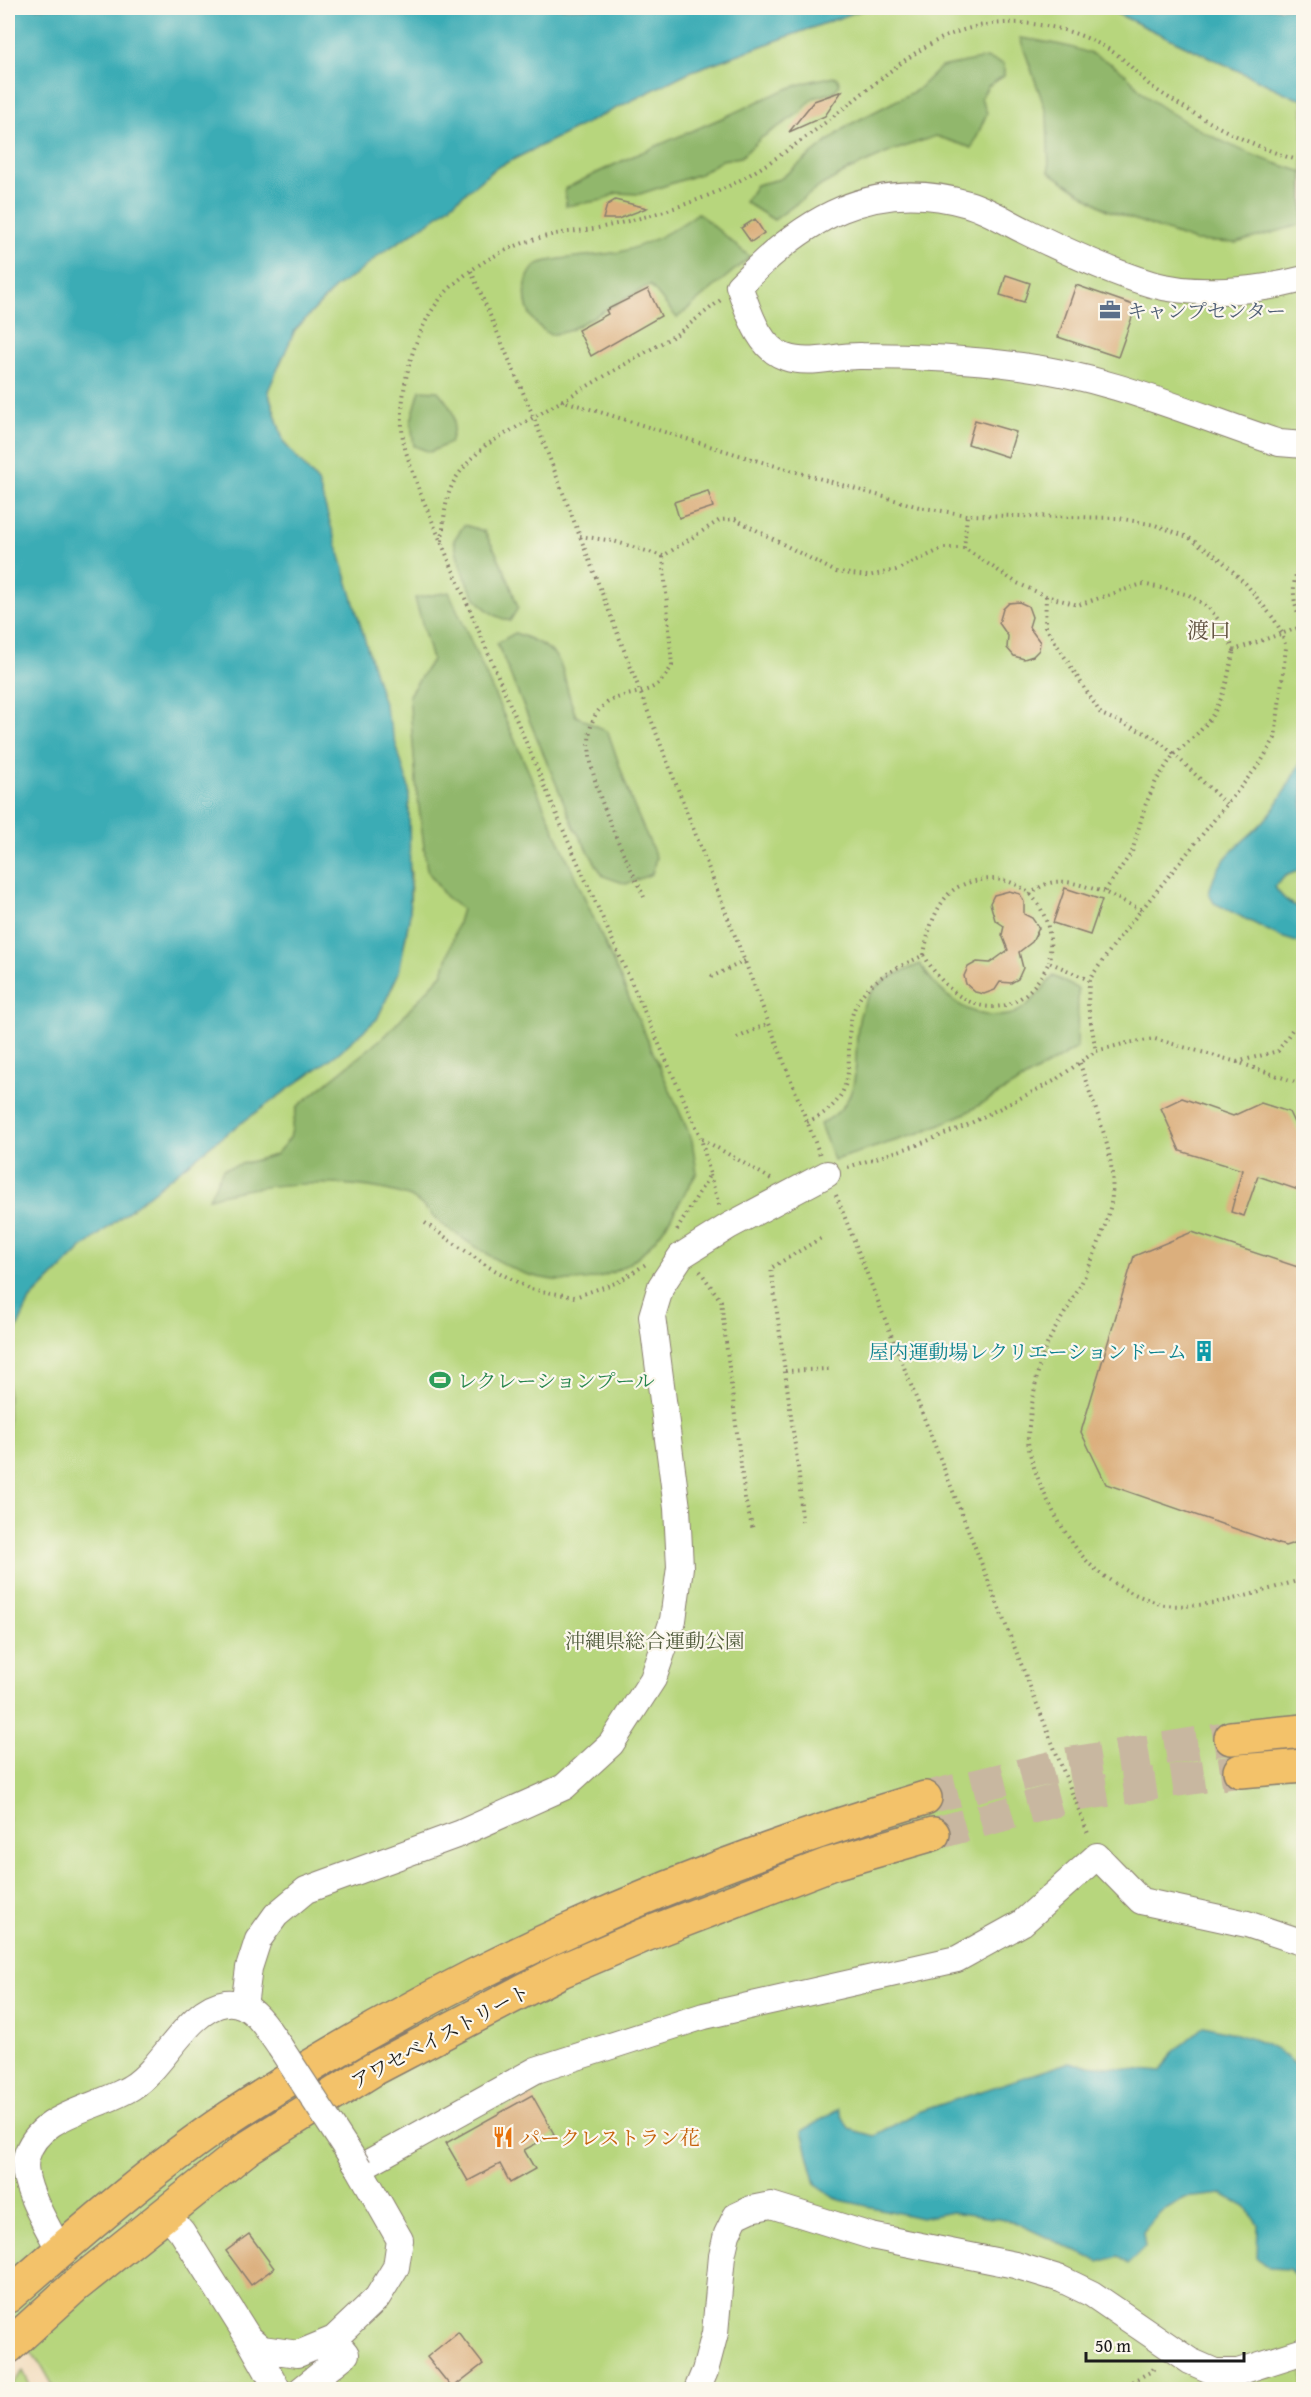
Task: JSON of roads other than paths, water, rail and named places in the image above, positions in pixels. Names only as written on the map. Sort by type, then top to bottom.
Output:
[{"type":"main road","points":[[1231,1738],[1304,1731]]},
{"type":"main road","points":[[1240,1771],[1304,1766]]},
{"type":"main road","name":"アワセベイストリート","points":[[8,2296],[142,2183],[228,2119],[360,2036],[453,1985],[560,1933],[685,1880],[815,1831],[925,1798]]},
{"type":"main road","name":"アワセベイストリート","points":[[8,2347],[75,2286],[249,2147],[374,2069],[561,1971],[731,1899],[830,1864],[933,1834]]},
{"type":"lane","points":[[1304,279],[1267,288],[1225,291],[1152,284],[1081,256],[969,204],[923,195],[887,196],[847,206],[805,228],[770,253],[739,286],[753,321],[766,343],[783,357],[804,361],[858,356],[898,357],[1023,366],[1095,380],[1279,443],[1304,446]]},
{"type":"lane","points":[[244,2006],[249,1968],[258,1940],[276,1915],[306,1890],[459,1834],[564,1787],[611,1744],[652,1679],[673,1620],[680,1567],[677,1508],[652,1316],[661,1286],[681,1256],[729,1226],[827,1174]]},
{"type":"lane","points":[[359,2168],[536,2070],[704,2016],[957,1959],[1022,1923],[1097,1856],[1141,1901],[1247,1924],[1304,1943]]},
{"type":"lane","points":[[60,2251],[25,2178],[26,2158],[35,2138],[50,2123],[100,2104],[134,2086],[158,2063],[198,2016],[225,2003],[244,2006],[260,2019],[280,2046],[359,2168],[400,2240],[396,2267],[377,2298],[334,2339],[298,2354],[262,2349],[248,2337]]},
{"type":"lane","points":[[697,2390],[705,2371],[715,2332],[722,2256],[727,2234],[736,2216],[751,2209],[771,2205],[872,2236],[1014,2265],[1061,2279],[1092,2294],[1190,2361],[1215,2372],[1238,2372],[1304,2351]]},
{"type":"lane","points":[[165,2212],[182,2232],[248,2337],[278,2390]]},
{"type":"lane","points":[[301,2390],[346,2354],[334,2339]]},
{"type":"water","points":[[8,8],[867,8],[689,72],[496,168],[431,221],[380,254],[358,273],[336,287],[295,330],[268,391],[284,443],[318,482],[409,788],[410,914],[399,972],[377,1019],[337,1054],[215,1142],[81,1249],[30,1300],[8,1348]]},
{"type":"water","points":[[1105,8],[1303,8],[1303,98],[1296,98]]},
{"type":"water","points":[[1303,759],[1303,869],[1285,876],[1275,887],[1287,901],[1303,908],[1303,944],[1281,937],[1214,903],[1209,894],[1219,868],[1233,850],[1269,815],[1279,802]]},
{"type":"water","points":[[1204,2026],[1245,2036],[1271,2047],[1303,2073],[1304,2279],[1300,2281],[1289,2269],[1269,2268],[1257,2257],[1258,2224],[1246,2207],[1222,2194],[1185,2198],[1160,2212],[1143,2232],[1145,2247],[1128,2264],[1118,2256],[1099,2262],[1012,2221],[952,2212],[921,2218],[840,2200],[816,2185],[802,2131],[839,2109],[849,2129],[874,2136],[918,2112],[1067,2063],[1161,2072],[1172,2053]]},
{"type":"tunnel","points":[[925,1798],[1066,1764],[1231,1738]]},
{"type":"tunnel","points":[[933,1834],[1076,1795],[1240,1771]]},
{"type":"place","name":"キャンプセンター","points":[[1110,310]]},
{"type":"place","name":"屋内運動場レクリエーションドーム","points":[[1204,1351]]},
{"type":"place","name":"レクレーションプール","points":[[440,1380]]},
{"type":"place","name":"パークレストラン花","points":[[503,2137]]},
{"type":"district","name":"渡口","points":[[1209,630]]},
{"type":"park label","name":"沖縄県総合運動公園","points":[[655,1640]]}]
